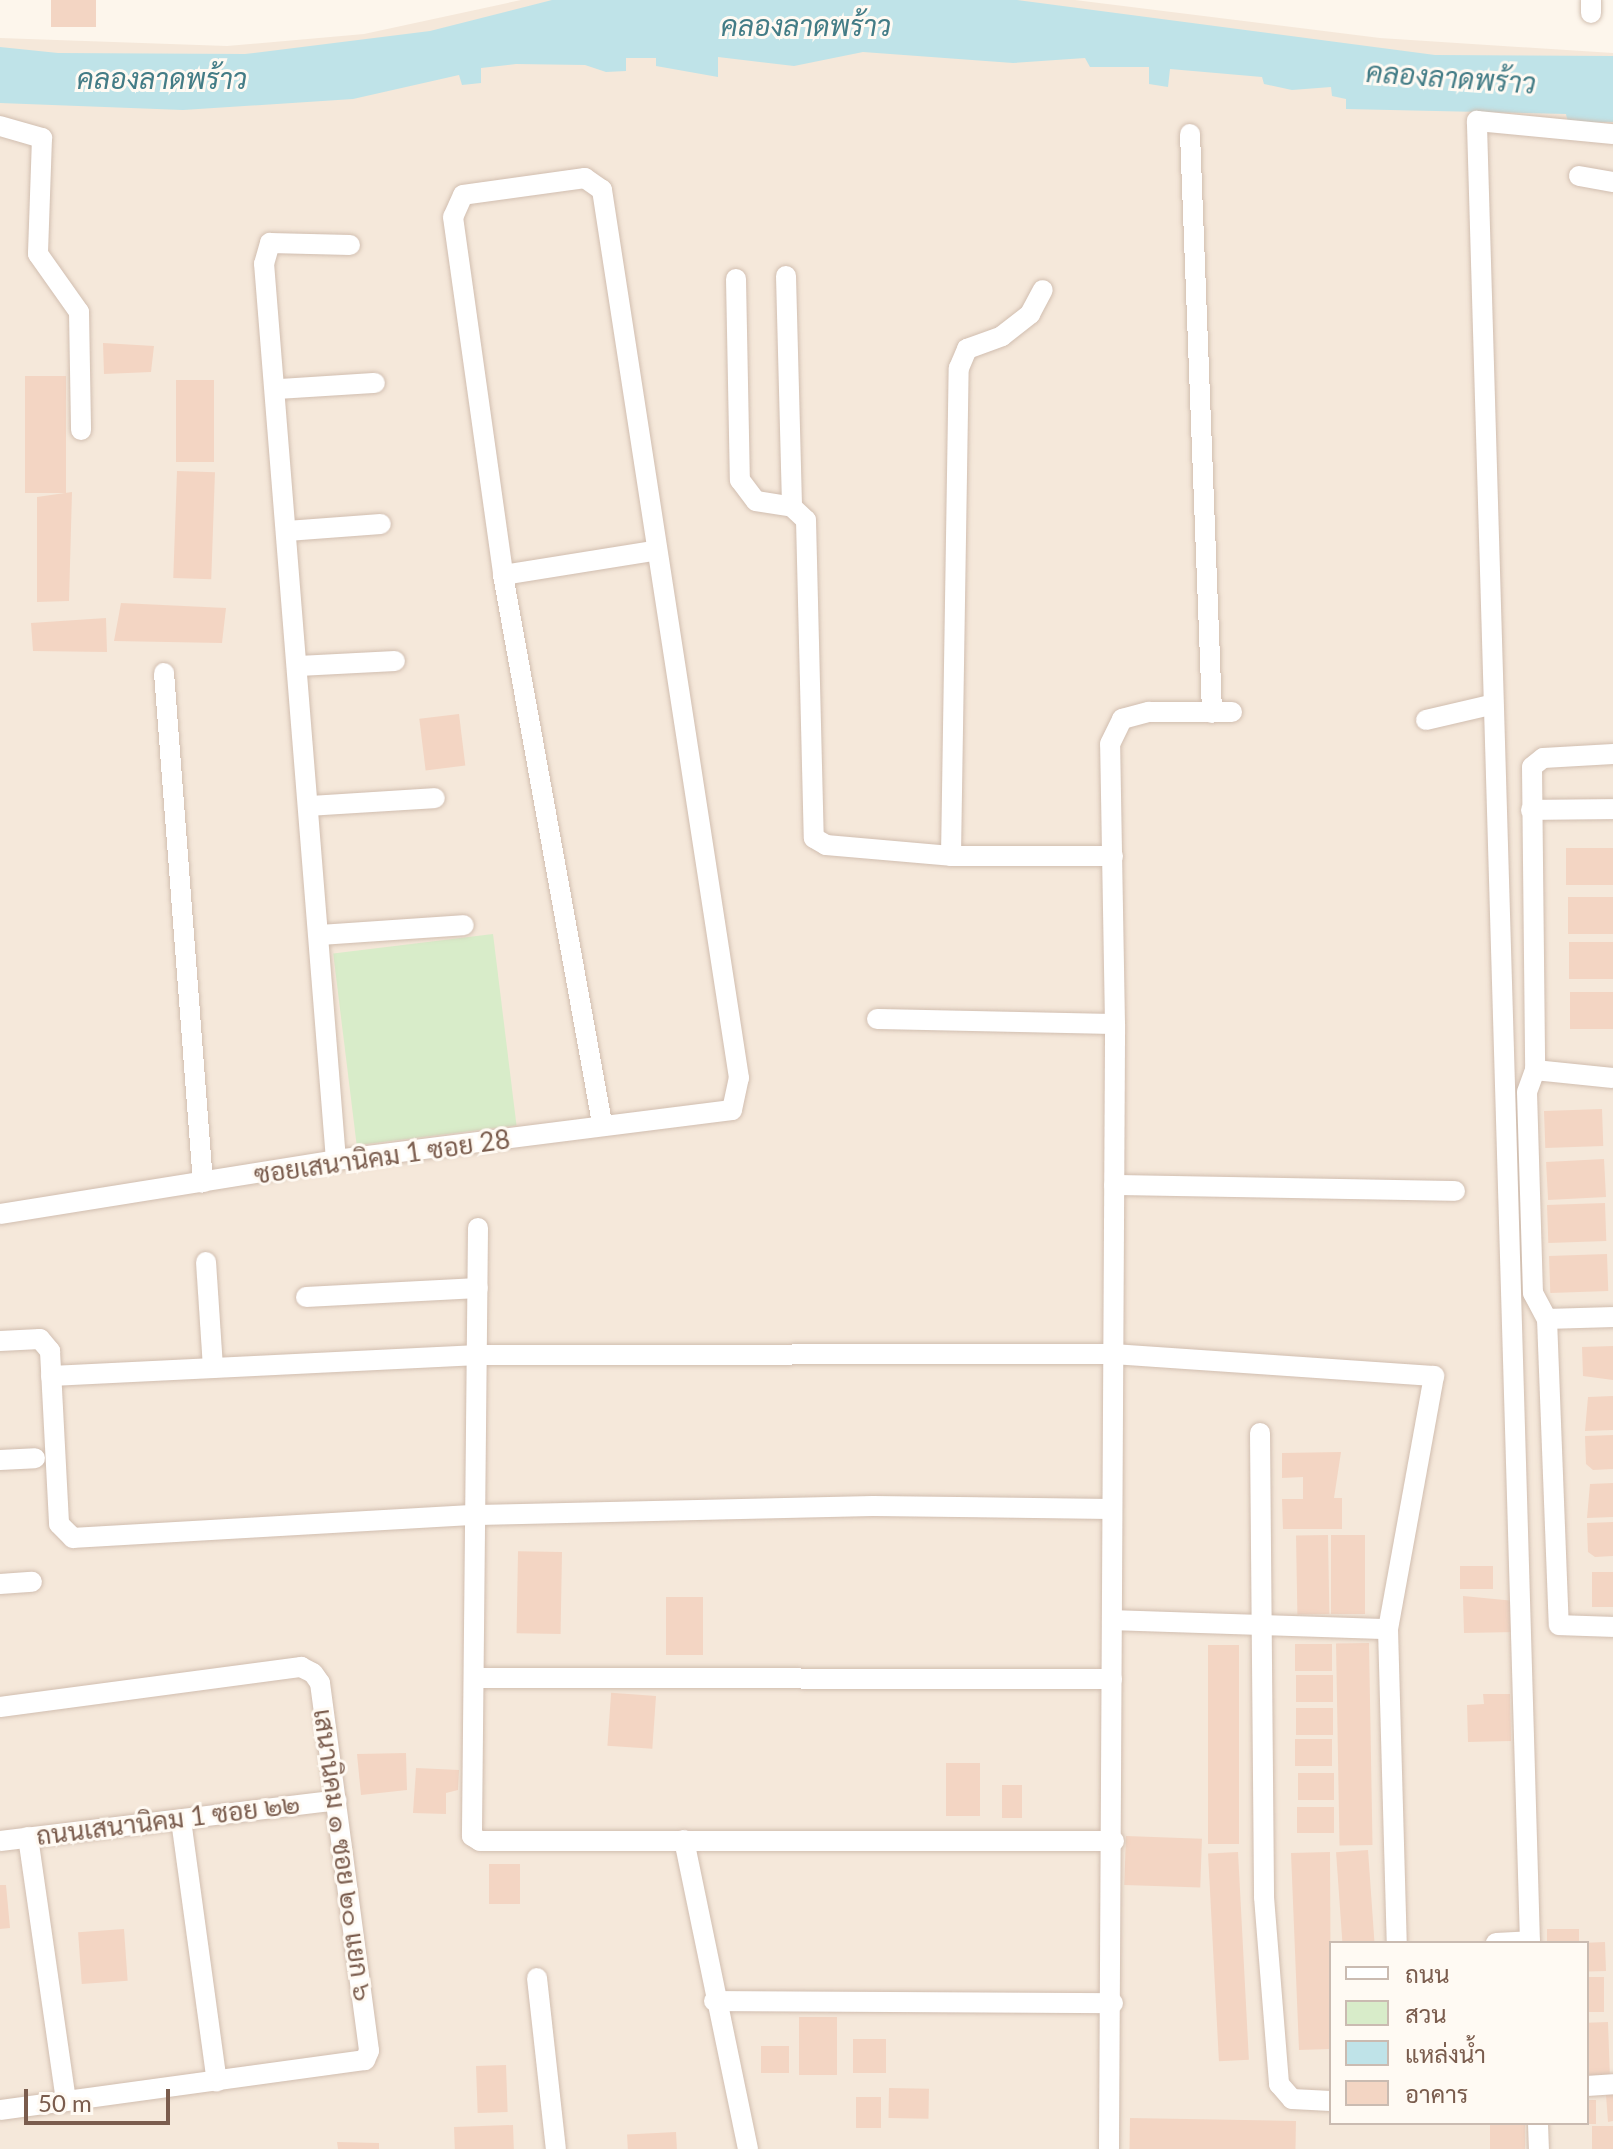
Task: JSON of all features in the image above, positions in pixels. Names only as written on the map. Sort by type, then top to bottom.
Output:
[{"type":"street","points":[[1530,1941],[1490,705],[1477,121],[1613,134]]},
{"type":"street","points":[[0,126],[42,138],[38,254],[79,312],[81,430]]},
{"type":"street","points":[[1109,2149],[1114,1841],[1111,1509],[1115,1024],[1110,744],[1122,719],[1149,712],[1222,712],[1190,134]]},
{"type":"street","points":[[1579,176],[1613,182]]},
{"type":"street","points":[[503,575],[653,551],[602,190],[585,178],[463,195],[453,217],[503,575],[602,1123]]},
{"type":"street","points":[[336,1160],[287,531],[279,389],[265,252],[270,243],[350,245]]},
{"type":"street","points":[[786,276],[792,507]]},
{"type":"street","points":[[736,279],[740,480],[756,501],[792,507],[806,520],[814,838],[826,845],[951,856],[1113,856]]},
{"type":"street","points":[[951,856],[959,368],[967,349],[1002,336],[1030,314],[1043,290]]},
{"type":"street","points":[[279,389],[375,383]]},
{"type":"street","points":[[287,531],[381,524]]},
{"type":"street","name":"ซอยเสนานิคม 1 ซอย 28","points":[[0,1214],[336,1160],[602,1123],[732,1110],[739,1078],[653,551]]},
{"type":"street","points":[[299,666],[395,661]]},
{"type":"street","points":[[164,673],[203,1183]]},
{"type":"street","points":[[1426,720],[1490,705]]},
{"type":"street","points":[[1613,754],[1543,758],[1532,767],[1535,1070],[1527,1092],[1533,1293],[1547,1319],[1559,1625],[1613,1627]]},
{"type":"street","points":[[309,806],[435,798]]},
{"type":"street","points":[[1531,810],[1613,809]]},
{"type":"street","points":[[319,935],[464,925]]},
{"type":"street","points":[[877,1019],[1115,1024]]},
{"type":"street","points":[[1535,1070],[1613,1078]]},
{"type":"street","points":[[1114,1185],[1455,1191]]},
{"type":"street","points":[[478,1228],[477,1678],[472,1836],[480,1841],[1114,1841]]},
{"type":"street","points":[[206,1262],[213,1368]]},
{"type":"street","points":[[306,1297],[478,1288]]},
{"type":"street","points":[[1547,1319],[1613,1317]]},
{"type":"street","points":[[0,1341],[40,1339],[50,1351],[59,1524],[73,1538],[478,1515],[873,1506],[1111,1509]]},
{"type":"street","points":[[51,1376],[478,1355],[1112,1354],[1434,1376],[1388,1629],[1397,1941]]},
{"type":"street","points":[[1260,1433],[1264,1897],[1279,2084],[1292,2099],[1329,2101]]},
{"type":"street","points":[[0,1460],[35,1458]]},
{"type":"street","points":[[0,1584],[32,1582]]},
{"type":"street","points":[[1112,1620],[1388,1629]]},
{"type":"street","name":"เสนานิคม ๑ ซอย ๒๐ แยก ๖","points":[[0,1707],[301,1667],[320,1683],[369,2051],[365,2060],[217,2082]]},
{"type":"street","points":[[477,1678],[1112,1679]]},
{"type":"street","name":"ถนนเสนานิคม 1 ซอย ๒๒","points":[[0,1841],[337,1800]]},
{"type":"street","points":[[0,2110],[217,2082],[181,1820]]},
{"type":"street","points":[[28,1837],[66,2101]]},
{"type":"street","points":[[684,1840],[714,2001],[748,2149]]},
{"type":"street","points":[[537,1978],[556,2149]]},
{"type":"street","points":[[714,2001],[1113,2003]]},
{"type":"street","points":[[1589,2086],[1613,2084]]},
{"type":"street","points":[[1538,2125],[1539,2149]]},
{"type":"shaded area","points":[[521,0],[1075,0],[1380,38],[1613,53],[1613,2149],[0,2149],[0,38],[227,46],[364,34]]},
{"type":"green space","points":[[493,934],[517,1126],[357,1145],[333,954]]},
{"type":"water","name":"คลองลาดพร้าว","points":[[552,0],[1017,0],[1435,55],[1613,56],[1613,122],[1568,123],[1566,114],[1346,109],[1346,99],[1332,96],[1331,87],[1292,90],[1264,84],[1262,77],[1170,69],[1168,87],[1149,84],[1149,67],[1090,67],[1085,58],[1013,63],[863,52],[794,66],[718,57],[718,77],[656,66],[656,58],[626,58],[626,71],[606,72],[585,65],[516,64],[481,68],[481,83],[462,85],[459,75],[353,99],[183,110],[0,103],[0,47],[58,53],[245,54],[430,31]]},
{"type":"building","points":[[51,0],[96,0],[96,27],[51,27]]},
{"type":"building","points":[[103,343],[154,346],[151,372],[104,374]]},
{"type":"building","points":[[25,376],[66,376],[66,493],[25,493]]},
{"type":"building","points":[[176,380],[214,380],[214,462],[176,462]]},
{"type":"building","points":[[177,471],[215,472],[211,579],[173,578]]},
{"type":"building","points":[[72,492],[69,601],[37,602],[37,497]]},
{"type":"building","points":[[121,603],[226,608],[222,643],[114,641]]},
{"type":"building","points":[[106,618],[107,652],[33,651],[31,623]]},
{"type":"building","points":[[459,714],[465,766],[426,770],[419,719]]},
{"type":"building","points":[[1566,848],[1613,848],[1613,885],[1566,885]]},
{"type":"building","points":[[1568,897],[1613,897],[1613,934],[1568,934]]},
{"type":"building","points":[[1569,942],[1613,942],[1613,979],[1569,979]]},
{"type":"building","points":[[1570,992],[1613,992],[1613,1029],[1570,1029]]},
{"type":"building","points":[[1602,1109],[1603,1146],[1545,1148],[1544,1111]]},
{"type":"building","points":[[1604,1159],[1606,1197],[1548,1200],[1546,1162]]},
{"type":"building","points":[[1605,1203],[1606,1241],[1548,1243],[1547,1205]]},
{"type":"building","points":[[1607,1254],[1608,1291],[1550,1293],[1549,1256]]},
{"type":"building","points":[[1613,1346],[1613,1380],[1583,1376],[1582,1347]]},
{"type":"building","points":[[1613,1396],[1613,1430],[1585,1431],[1588,1397]]},
{"type":"building","points":[[1613,1435],[1613,1469],[1593,1470],[1586,1464],[1585,1436]]},
{"type":"building","points":[[1341,1452],[1334,1498],[1342,1498],[1342,1529],[1283,1529],[1282,1499],[1303,1499],[1303,1477],[1282,1478],[1282,1453]]},
{"type":"building","points":[[1613,1483],[1613,1517],[1587,1518],[1590,1484]]},
{"type":"building","points":[[1613,1522],[1613,1556],[1595,1557],[1588,1552],[1587,1523]]},
{"type":"building","points":[[1328,1535],[1329,1614],[1297,1615],[1296,1536]]},
{"type":"building","points":[[1331,1535],[1365,1535],[1365,1614],[1331,1614]]},
{"type":"building","points":[[518,1551],[562,1552],[561,1634],[517,1633]]},
{"type":"building","points":[[1460,1566],[1493,1566],[1493,1589],[1460,1589]]},
{"type":"building","points":[[1592,1572],[1613,1572],[1613,1607],[1592,1607]]},
{"type":"building","points":[[1463,1596],[1515,1601],[1516,1632],[1464,1633]]},
{"type":"building","points":[[666,1597],[703,1597],[703,1655],[666,1655]]},
{"type":"building","points":[[1369,1643],[1373,1845],[1340,1846],[1336,1644]]},
{"type":"building","points":[[1295,1644],[1332,1644],[1332,1671],[1295,1671]]},
{"type":"building","points":[[1208,1645],[1239,1645],[1239,1844],[1208,1844]]},
{"type":"building","points":[[1296,1675],[1333,1675],[1333,1702],[1296,1702]]},
{"type":"building","points":[[611,1693],[656,1696],[652,1749],[607,1746]]},
{"type":"building","points":[[1483,1694],[1510,1694],[1511,1741],[1468,1742],[1467,1705],[1484,1704]]},
{"type":"building","points":[[1296,1708],[1333,1708],[1333,1735],[1296,1735]]},
{"type":"building","points":[[1295,1739],[1332,1739],[1332,1766],[1295,1766]]},
{"type":"building","points":[[406,1753],[407,1790],[361,1795],[357,1754]]},
{"type":"building","points":[[946,1763],[980,1763],[980,1816],[946,1816]]},
{"type":"building","points":[[416,1768],[459,1770],[458,1790],[446,1793],[446,1814],[413,1813]]},
{"type":"building","points":[[1298,1773],[1334,1773],[1334,1800],[1298,1800]]},
{"type":"building","points":[[1002,1785],[1022,1785],[1022,1818],[1002,1818]]},
{"type":"building","points":[[1297,1807],[1334,1807],[1334,1833],[1297,1833]]},
{"type":"building","points":[[1126,1836],[1202,1839],[1200,1888],[1124,1885]]},
{"type":"building","points":[[1368,1850],[1374,1941],[1342,1941],[1336,1852]]},
{"type":"building","points":[[1238,1852],[1249,2060],[1219,2061],[1208,1854]]},
{"type":"building","points":[[1330,1852],[1329,2049],[1299,2050],[1291,1853]]},
{"type":"building","points":[[489,1864],[520,1864],[520,1904],[489,1904]]},
{"type":"building","points":[[0,1885],[6,1885],[10,1928],[0,1929]]},
{"type":"building","points":[[124,1929],[128,1981],[82,1984],[78,1932]]},
{"type":"building","points":[[1547,1929],[1579,1929],[1579,1941],[1547,1941]]},
{"type":"building","points":[[1605,1942],[1606,1971],[1589,1972],[1589,1943]]},
{"type":"building","points":[[1589,1977],[1604,1977],[1604,2012],[1589,2012]]},
{"type":"building","points":[[799,2017],[837,2017],[837,2075],[799,2075]]},
{"type":"building","points":[[1608,2022],[1610,2075],[1589,2076],[1589,2023]]},
{"type":"building","points":[[853,2039],[886,2039],[886,2073],[853,2073]]},
{"type":"building","points":[[761,2046],[789,2046],[789,2073],[761,2073]]},
{"type":"building","points":[[506,2065],[508,2112],[478,2113],[476,2066]]},
{"type":"building","points":[[889,2088],[929,2089],[928,2119],[888,2118]]},
{"type":"building","points":[[1606,2095],[1613,2095],[1613,2121],[1608,2122]]},
{"type":"building","points":[[856,2097],[881,2097],[881,2128],[856,2128]]},
{"type":"building","points":[[1589,2100],[1596,2100],[1596,2124],[1589,2124]]},
{"type":"building","points":[[1130,2118],[1296,2121],[1295,2149],[1129,2149]]},
{"type":"building","points":[[513,2125],[514,2149],[455,2149],[454,2127]]},
{"type":"building","points":[[1490,2125],[1525,2125],[1525,2149],[1490,2149]]},
{"type":"building","points":[[1592,2126],[1613,2126],[1613,2149],[1592,2149]]},
{"type":"building","points":[[676,2132],[677,2149],[628,2149],[627,2135]]},
{"type":"building","points":[[337,2142],[379,2143],[379,2149],[338,2149]]}]
